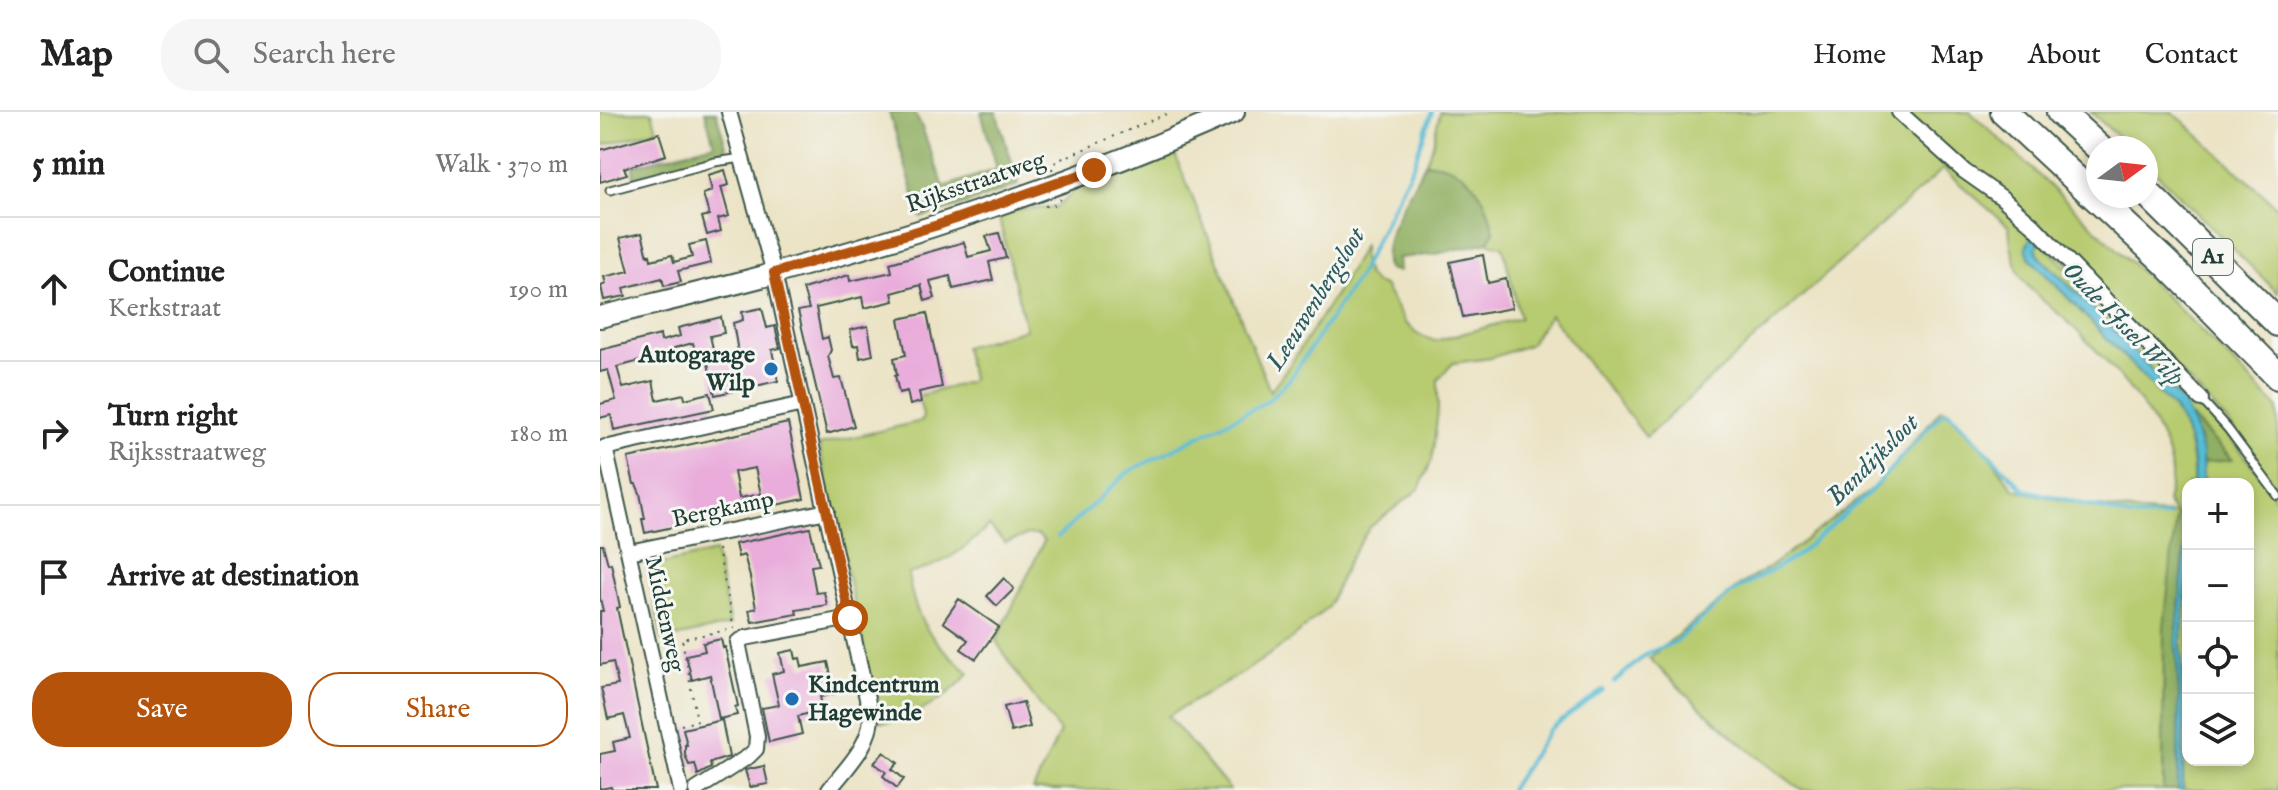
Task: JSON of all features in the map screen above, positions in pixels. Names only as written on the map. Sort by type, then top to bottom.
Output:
[{"type":"highway","name":"A1","points":[[2004,112],[2165,262],[2278,376]]},
{"type":"highway","points":[[2060,112],[2086,136]]},
{"type":"highway","name":"A1","points":[[2158,204],[2278,323]]},
{"type":"main road","name":"Rijksstraatweg","points":[[600,317],[774,273],[938,225],[1125,158],[1234,112]]},
{"type":"street","points":[[729,112],[774,273],[870,708],[871,725],[862,747],[829,790]]},
{"type":"street","points":[[1899,112],[1964,171],[2033,225],[2201,399]]},
{"type":"street","points":[[602,448],[803,404]]},
{"type":"street","name":"Middenweg","points":[[602,448],[629,552],[681,790]]},
{"type":"street","name":"Bergkamp","points":[[629,552],[827,511]]},
{"type":"street","points":[[696,790],[756,749],[757,736],[738,642],[850,618]]},
{"type":"lane","points":[[610,190],[715,162],[742,158]]},
{"type":"lane","points":[[2201,399],[2228,429],[2278,496]]},
{"type":"path","points":[[1052,172],[1053,164],[1061,159],[1171,112]]},
{"type":"path","points":[[667,728],[697,721],[682,639],[734,628],[715,534]]},
{"type":"green space","points":[[600,112],[652,112],[657,130],[600,146]]},
{"type":"green space","points":[[705,112],[716,112],[728,153],[634,177],[633,166],[714,144]]},
{"type":"green space","points":[[889,112],[913,112],[921,125],[944,187],[997,169],[981,112],[996,112],[1018,185],[921,217]]},
{"type":"green space","points":[[1440,112],[1894,112],[2015,215],[2199,403],[2243,453],[2278,501],[2278,790],[2183,790],[2183,766],[2254,766],[2254,478],[2203,478],[2203,463],[2232,459],[2104,319],[2040,257],[2036,248],[2039,241],[2029,257],[2174,409],[2190,445],[2193,478],[2182,478],[2182,515],[2177,515],[2164,629],[2163,790],[1802,790],[1722,727],[1649,658],[1740,585],[1771,566],[1876,486],[1941,409],[1946,410],[1987,452],[2013,488],[2099,507],[2175,514],[2167,502],[2171,476],[2167,453],[2159,433],[2132,391],[2068,322],[2024,282],[2014,257],[2009,227],[1943,169],[1646,437],[1550,315],[1529,345],[1491,358],[1453,363],[1438,380],[1432,460],[1419,489],[1369,528],[1348,562],[1328,607],[1288,642],[1244,672],[1168,716],[1230,790],[1033,790],[1060,732],[996,641],[1044,541],[1038,535],[1027,535],[1005,543],[989,526],[952,556],[908,574],[921,619],[936,640],[969,673],[929,706],[904,718],[880,722],[819,445],[922,421],[918,396],[969,382],[971,378],[964,347],[1026,329],[999,218],[1021,209],[1053,208],[1080,186],[1173,149],[1270,391],[1340,287],[1364,244],[1362,256],[1367,275],[1384,286],[1405,323],[1419,335],[1435,341],[1520,318],[1503,247],[1488,242],[1494,232],[1482,198],[1472,184],[1456,172],[1441,165],[1425,163]]},
{"type":"green space","points":[[1904,112],[1970,112],[2126,258],[2278,408],[2278,490],[2230,425],[2180,372],[1981,179]]},
{"type":"green space","points":[[2091,112],[2171,112],[2278,208],[2278,293],[2158,175],[2158,136],[2117,136]]},
{"type":"green space","points":[[1425,163],[1453,169],[1473,184],[1486,206],[1494,232],[1488,242],[1436,254],[1398,258],[1399,272],[1388,269],[1387,245],[1391,231]]},
{"type":"green space","points":[[2190,416],[2232,460],[2203,463],[2199,439]]},
{"type":"green space","points":[[2182,514],[2182,577],[2176,640],[2178,790],[2163,790],[2164,629],[2176,515]]},
{"type":"green space","points":[[715,552],[730,625],[662,640],[647,567]]},
{"type":"water","points":[[2032,235],[2039,241],[2036,248],[2040,257],[2185,405],[2202,453],[2203,478],[2193,478],[2190,445],[2174,409],[2029,257],[2026,247]]},
{"type":"water","points":[[2182,580],[2183,790],[2178,790],[2176,640]]},
{"type":"building","points":[[659,133],[666,155],[624,168],[627,174],[600,182],[600,150]]},
{"type":"building","points":[[725,170],[729,185],[721,187],[729,216],[718,219],[721,231],[707,235],[702,217],[709,215],[703,194],[712,191],[708,175]]},
{"type":"building","points":[[642,233],[651,260],[672,255],[674,262],[692,257],[689,245],[706,241],[711,263],[678,271],[681,282],[664,286],[662,278],[624,288],[626,296],[604,300],[601,286],[606,284],[604,277],[629,271],[620,238]]},
{"type":"building","points":[[999,233],[1006,258],[989,262],[993,280],[953,289],[950,276],[930,281],[935,298],[925,301],[921,285],[892,293],[894,301],[864,308],[862,297],[816,308],[822,339],[828,337],[831,350],[828,356],[834,379],[841,378],[854,426],[827,434],[798,311],[809,309],[803,289],[849,275],[850,281],[892,272],[890,263],[964,242],[968,257],[991,251],[986,236]]},
{"type":"building","points":[[1483,255],[1488,283],[1506,279],[1512,308],[1463,317],[1450,262]]},
{"type":"building","points":[[762,308],[767,328],[775,326],[780,348],[772,350],[778,381],[715,395],[708,363],[699,365],[693,343],[674,348],[675,352],[617,367],[623,388],[653,381],[657,400],[684,394],[685,399],[710,393],[714,409],[614,430],[611,415],[600,418],[600,404],[616,400],[608,370],[600,372],[600,350],[660,335],[661,341],[680,336],[678,328],[721,317],[724,333],[710,336],[715,357],[738,352],[733,323],[743,320],[742,312]]},
{"type":"building","points":[[927,313],[942,387],[919,392],[921,402],[910,405],[907,391],[899,393],[895,375],[894,358],[906,355],[899,319]]},
{"type":"building","points":[[868,326],[873,355],[860,358],[858,345],[853,346],[850,330]]},
{"type":"building","points":[[788,423],[804,499],[645,533],[640,493],[634,484],[628,458]],"holes":[[[755,468],[761,494],[739,498],[734,472]]]},
{"type":"building","points":[[810,528],[819,565],[811,566],[816,593],[824,592],[827,605],[752,622],[749,610],[756,608],[750,577],[744,555],[738,557],[735,544]]},
{"type":"building","points":[[600,545],[603,545],[608,564],[611,563],[620,607],[617,608],[656,790],[600,789],[600,754],[615,751],[613,742],[630,738],[624,715],[608,719],[601,688],[618,685],[613,662],[600,665],[600,611],[603,611],[600,598]]},
{"type":"building","points":[[1004,578],[1014,589],[997,606],[987,596]]},
{"type":"building","points":[[959,599],[999,627],[976,659],[961,649],[968,640],[943,622]]},
{"type":"building","points":[[721,639],[738,706],[735,707],[737,715],[719,719],[710,675],[692,680],[686,655],[705,651],[703,643]]},
{"type":"building","points":[[794,650],[802,667],[828,662],[835,694],[820,697],[823,710],[798,716],[802,734],[769,742],[762,708],[779,705],[772,674],[784,671],[780,653]]},
{"type":"building","points":[[1023,702],[1030,727],[1011,732],[1004,707]]},
{"type":"building","points":[[722,720],[729,757],[710,763],[711,768],[698,775],[695,764],[689,765],[685,755],[687,745],[683,729]]},
{"type":"building","points":[[884,752],[898,763],[892,769],[904,779],[897,788],[883,776],[886,772],[874,763]]},
{"type":"building","points":[[764,766],[768,784],[750,787],[745,770]]},
{"type":"waterway","name":"Leeuwenbergsloot","points":[[1058,537],[1128,472],[1266,402],[1290,379],[1359,275],[1414,163],[1432,112]]},
{"type":"waterway","name":"Bandijksloot","points":[[1614,682],[1648,653],[1675,642],[1734,591],[1794,558],[1866,496],[1940,415],[1948,411],[2024,490],[2131,517],[2168,516]]},
{"type":"waterway","name":"Bandijksloot","points":[[1510,790],[1549,730],[1603,690]]},
{"type":"place","name":"Autogarage Wilp","points":[[771,369]]},
{"type":"place","name":"Kindcentrum Hagewinde","points":[[792,699]]},
{"type":"route","points":[[850,618],[774,273],[938,225],[1094,170]]},
{"type":"water label","name":"Oude IJssel Wilp","points":[[2123,324]]}]
